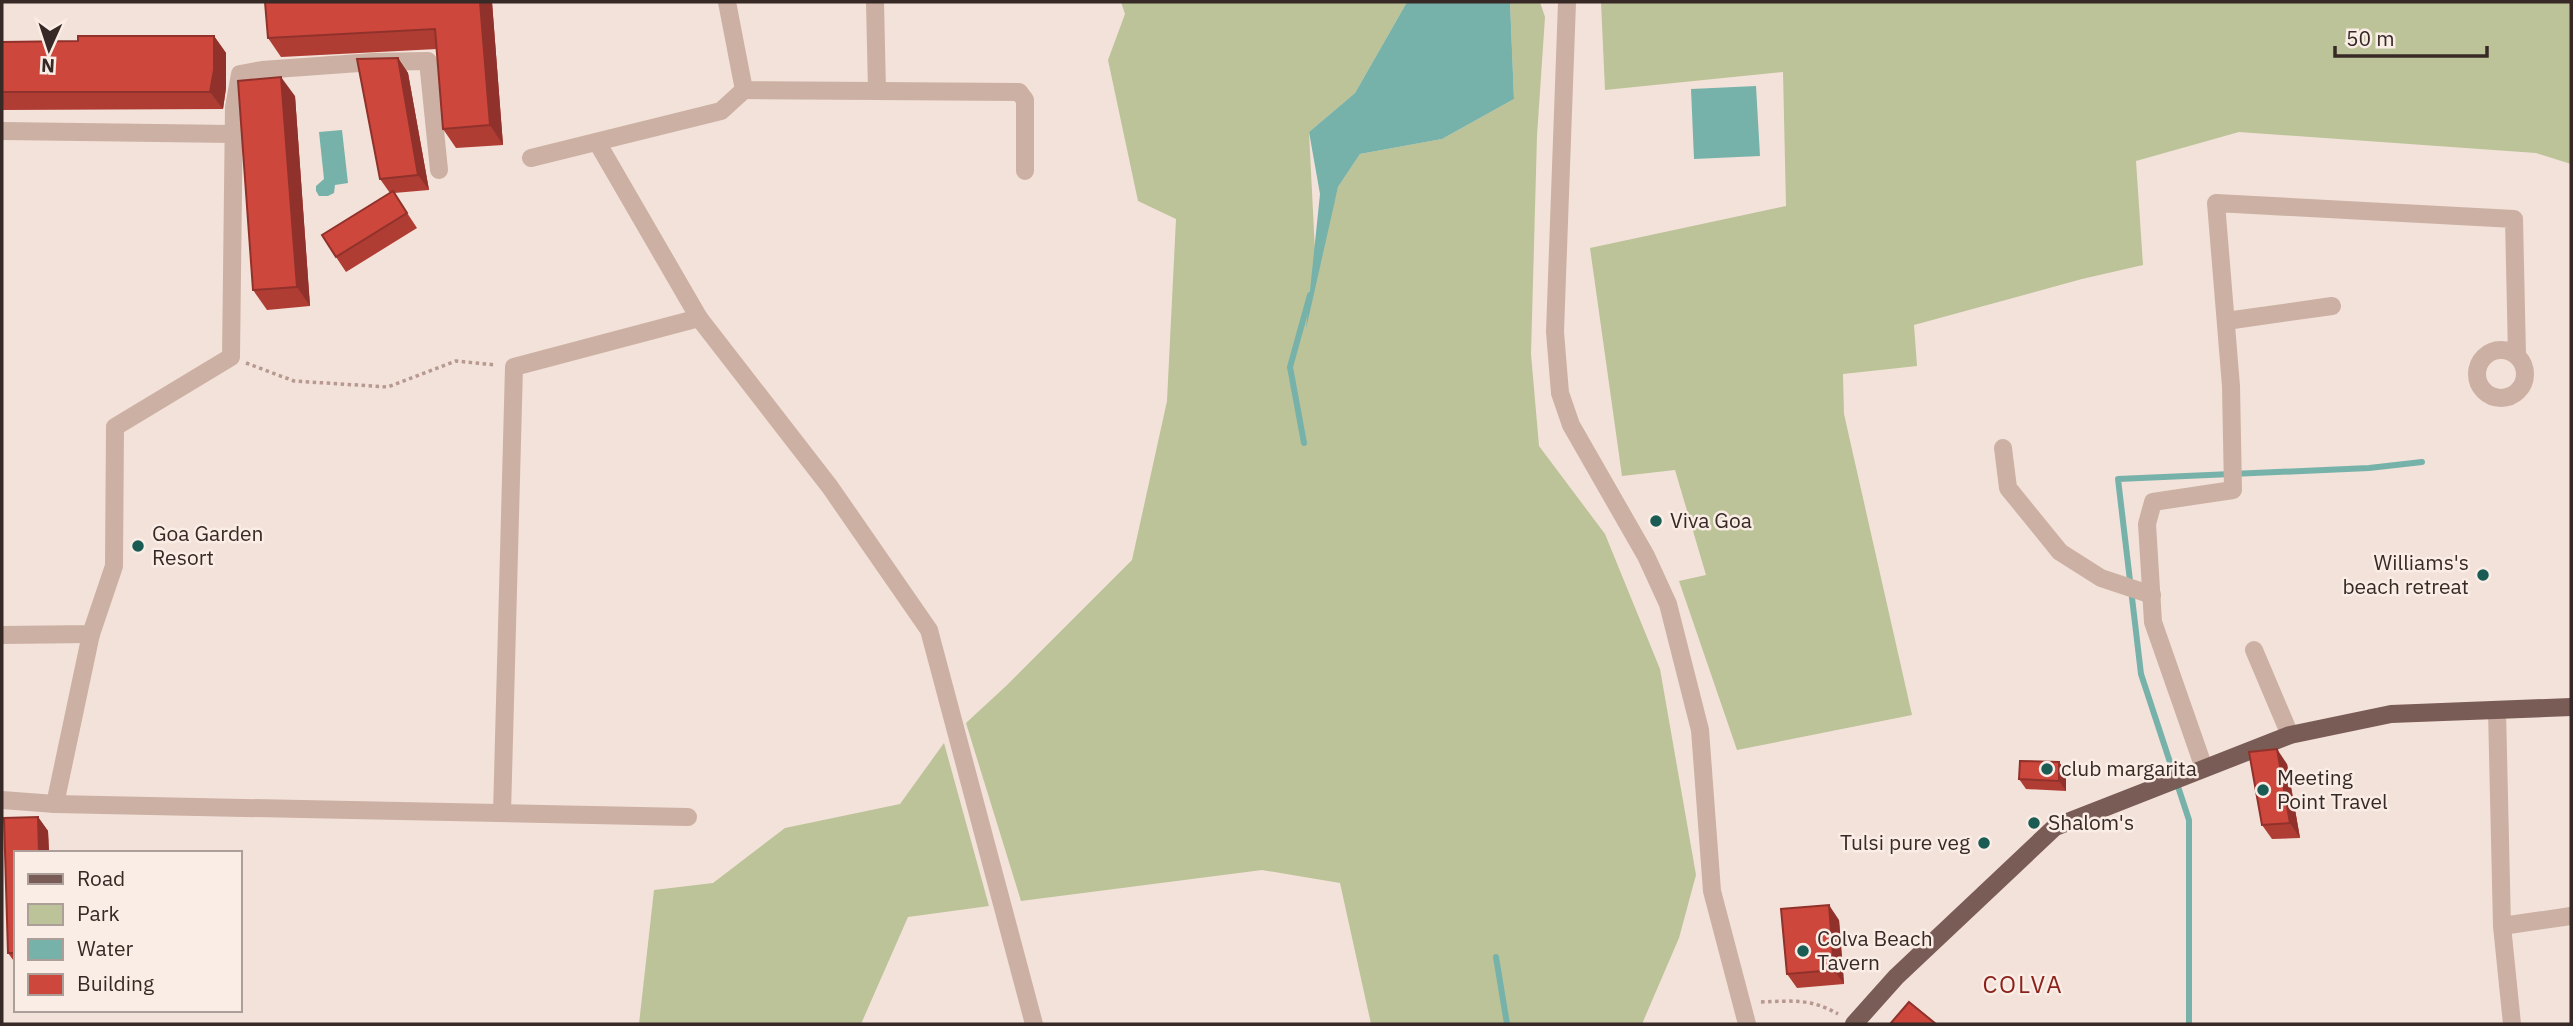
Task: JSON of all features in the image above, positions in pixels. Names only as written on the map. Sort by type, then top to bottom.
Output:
[{"type":"main road","points":[[1854,1024],[1895,977],[2055,827],[2290,734],[2391,714],[2571,707]]},
{"type":"street","points":[[727,2],[744,90]]},
{"type":"street","points":[[874,2],[877,90]]},
{"type":"street","points":[[1567,2],[1555,332],[1560,394],[1571,425],[1646,556],[1668,604],[1700,730],[1712,891],[1747,1024]]},
{"type":"street","points":[[55,804],[91,634],[114,566],[115,427],[231,358],[234,107],[240,74],[373,62],[428,61],[439,170]]},
{"type":"street","points":[[531,158],[721,111],[744,90],[1019,92],[1025,100],[1025,171]]},
{"type":"street","points":[[2,131],[234,134]]},
{"type":"street","points":[[597,142],[699,318],[830,487],[929,630],[1034,1024]]},
{"type":"street","points":[[2204,768],[2153,622],[2147,524],[2153,502],[2232,490],[2231,386],[2216,203],[2514,219],[2516,355]]},
{"type":"street","points":[[2226,321],[2332,306]]},
{"type":"street","points":[[502,813],[514,367],[699,318]]},
{"type":"street","points":[[2003,448],[2008,488],[2060,552],[2101,578],[2152,595]]},
{"type":"street","points":[[2,635],[91,634]]},
{"type":"street","points":[[2254,650],[2290,734]]},
{"type":"street","points":[[2497,710],[2502,926],[2512,1024]]},
{"type":"street","points":[[2,800],[55,804],[688,817]]},
{"type":"street","points":[[2502,926],[2571,916]]},
{"type":"path","points":[[231,358],[294,381],[388,387],[456,361],[514,367]]},
{"type":"path","points":[[1742,1003],[1788,1001],[1819,1004],[1854,1024]]},
{"type":"green space","points":[[1121,2],[1407,2],[1355,93],[1309,132],[1316,271],[1338,187],[1360,154],[1442,139],[1514,99],[1510,2],[1540,2],[1545,17],[1537,136],[1531,354],[1539,446],[1605,534],[1660,669],[1696,875],[1679,938],[1642,1024],[1371,1024],[1340,883],[1262,870],[1021,901],[966,723],[1132,560],[1167,401],[1176,219],[1138,201],[1108,60],[1125,14]]},
{"type":"green space","points":[[1601,2],[2571,2],[2571,164],[2536,153],[2239,132],[2136,161],[2143,265],[1914,325],[1917,366],[1843,374],[1844,414],[1912,715],[1737,750],[1679,581],[1706,575],[1675,470],[1622,476],[1590,248],[1786,206],[1783,72],[1605,90]]},
{"type":"green space","points":[[944,743],[989,906],[908,917],[861,1024],[639,1024],[654,890],[713,883],[785,828],[900,804]]},
{"type":"water","points":[[1407,2],[1510,2],[1514,99],[1442,139],[1360,154],[1338,187],[1306,329],[1320,194],[1309,132],[1355,93]]},
{"type":"water","points":[[1756,86],[1760,156],[1694,159],[1691,89]]},
{"type":"water","points":[[342,130],[348,183],[335,185],[334,193],[328,196],[319,196],[316,186],[324,179],[319,132]]},
{"type":"building","points":[[265,2],[480,2],[490,125],[443,129],[435,29],[268,38]]},
{"type":"building","points":[[78,36],[214,36],[214,70],[210,92],[2,92],[2,42],[78,41]]},
{"type":"building","points":[[398,58],[418,175],[380,179],[357,59]]},
{"type":"building","points":[[281,77],[297,287],[253,290],[238,81]]},
{"type":"building","points":[[393,191],[407,213],[336,257],[322,235]]},
{"type":"building","points":[[2277,749],[2290,823],[2262,825],[2249,752]]},
{"type":"building","points":[[2020,761],[2059,762],[2059,781],[2019,779]]},
{"type":"building","points":[[38,817],[39,851],[14,851],[14,953],[8,953],[4,818]]},
{"type":"building","points":[[1829,905],[1834,970],[1787,974],[1781,909]]},
{"type":"building","points":[[1909,1002],[1936,1024],[1890,1024]]},
{"type":"waterway","points":[[1304,443],[1290,367],[1310,295]]},
{"type":"waterway","points":[[2189,1024],[2189,820],[2141,674],[2118,479],[2369,468],[2422,462]]},
{"type":"waterway","points":[[1496,957],[1507,1024]]},
{"type":"place","name":"Viva Goa","points":[[1656,521]]},
{"type":"place","name":"Goa Garden Resort","points":[[138,546]]},
{"type":"place","name":"Williams's beach retreat","points":[[2483,575]]},
{"type":"place","name":"club margarita","points":[[2047,769]]},
{"type":"place","name":"Meeting Point Travel","points":[[2263,790]]},
{"type":"place","name":"Shalom's","points":[[2034,823]]},
{"type":"place","name":"Tulsi pure veg","points":[[1984,843]]},
{"type":"place","name":"Colva Beach Tavern","points":[[1803,951]]},
{"type":"district","name":"COLVA","points":[[2023,985]]}]
